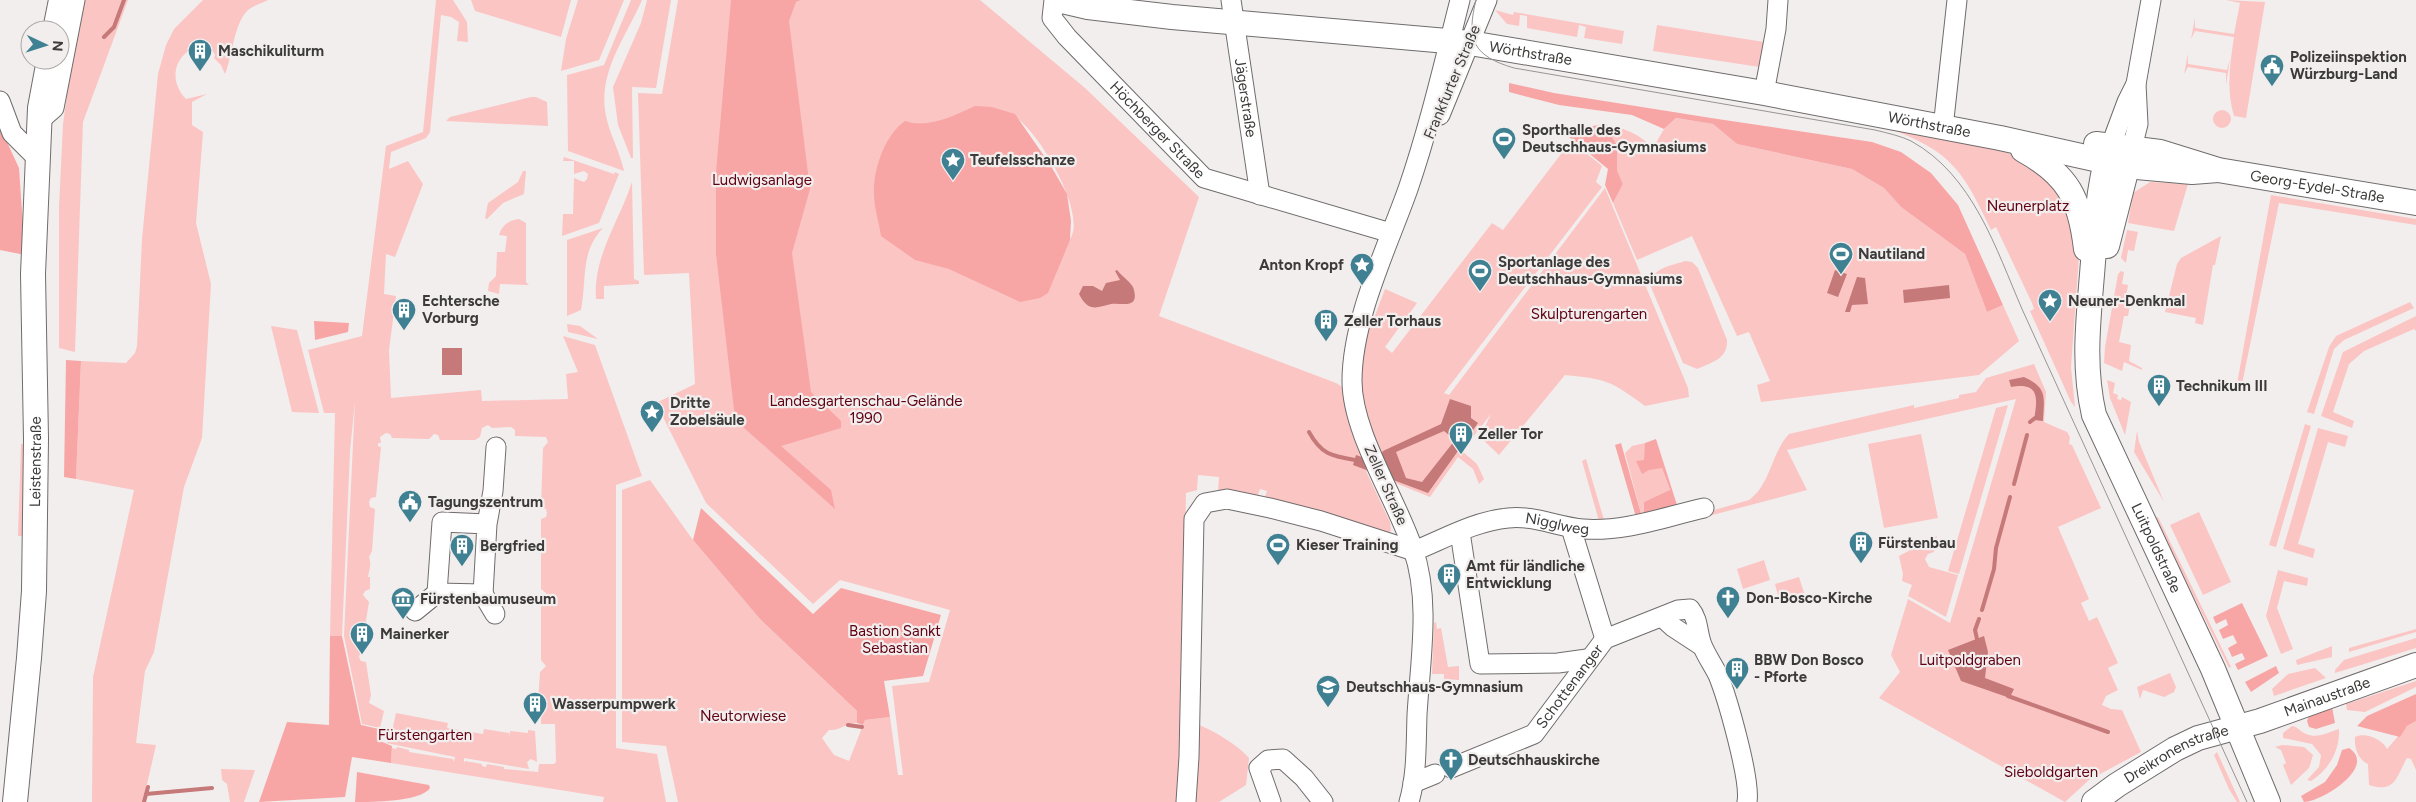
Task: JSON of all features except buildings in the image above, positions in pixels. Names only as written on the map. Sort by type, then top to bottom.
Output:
[{"type":"main road","points":[[57,20],[61,0]]},
{"type":"main road","name":"Wörthstraße","points":[[1058,0],[1071,4],[1116,10],[1233,11],[1460,42],[1764,93],[2000,138],[2119,156]]},
{"type":"main road","name":"Leistenstraße","points":[[14,802],[29,658],[34,582],[36,430],[33,274],[39,121],[47,70]]},
{"type":"main road","points":[[2000,138],[2049,166],[2059,174],[2071,191],[2080,216],[2086,248],[2088,323]]},
{"type":"main road","points":[[2088,323],[2099,195],[2119,156]]},
{"type":"main road","name":"Georg-Eydel-Straße","points":[[2119,156],[2192,172],[2218,170],[2416,203]]},
{"type":"main road","name":"Luitpoldstraße","points":[[2088,323],[2086,366],[2088,389],[2094,415],[2209,661],[2268,802]]},
{"type":"main road","name":"Mainaustraße","points":[[2238,727],[2416,664]]},
{"type":"main road","name":"Dreikronenstraße","points":[[2094,802],[2117,785],[2198,738],[2238,727]]},
{"type":"street","points":[[39,121],[54,108],[75,0]]},
{"type":"street","name":"Höchberger Straße","points":[[1054,0],[1052,18],[1067,36],[1204,178],[1391,233]]},
{"type":"street","name":"Frankfurter Straße","points":[[1460,0],[1460,42]]},
{"type":"street","name":"Frankfurter Straße","points":[[1391,233],[1460,42],[1487,0]]},
{"type":"street","points":[[1764,93],[1776,29],[1778,0]]},
{"type":"street","points":[[1943,128],[1957,0]]},
{"type":"street","points":[[2119,156],[2138,124],[2136,84],[2151,0]]},
{"type":"street","name":"Jägerstraße","points":[[1233,11],[1260,195]]},
{"type":"street","points":[[0,101],[12,133],[37,158]]},
{"type":"street","name":"Zeller Straße","points":[[1391,233],[1356,341],[1353,354],[1352,389],[1356,413],[1362,431],[1414,551],[1420,580],[1422,619],[1413,783],[1410,802]]},
{"type":"street","points":[[495,614],[483,594],[487,524],[493,491],[496,447]]},
{"type":"street","points":[[1186,802],[1189,757],[1194,519],[1205,503],[1227,499],[1270,508],[1321,521],[1414,551]]},
{"type":"street","name":"Nigglweg","points":[[1414,551],[1488,521],[1530,518],[1571,528],[1598,530],[1622,528],[1704,508]]},
{"type":"street","points":[[437,593],[442,522],[487,524]]},
{"type":"street","name":"Schottenanger","points":[[1571,528],[1605,639]]},
{"type":"street","points":[[1460,532],[1480,664],[1549,663],[1587,660]]},
{"type":"street","points":[[415,611],[437,593],[483,594]]},
{"type":"street","name":"Schottenanger","points":[[1413,783],[1534,734],[1587,660],[1605,639],[1678,610],[1690,609],[1697,617],[1698,634],[1717,675],[1732,723],[1743,767],[1747,802]]},
{"type":"street","points":[[1662,617],[1673,628],[1702,646]]},
{"type":"street","points":[[1270,802],[1258,768],[1268,760],[1284,759],[1304,778],[1323,802]]},
{"type":"green space","points":[[80,0],[128,0],[83,122],[75,352],[59,348],[59,207],[63,124]]},
{"type":"green space","points":[[203,0],[268,0],[247,11],[243,17],[236,32],[225,74],[221,65],[214,58],[215,55],[209,44],[190,50],[183,56],[176,72],[179,90],[186,99],[207,94],[192,102],[192,125],[203,132],[196,223],[211,284],[202,438],[184,487],[154,652],[145,671],[136,743],[156,745],[143,802],[92,802],[93,677],[134,490],[76,479],[81,361],[126,363],[135,353],[137,346],[142,239],[158,74],[166,45],[174,29]]},
{"type":"green space","name":"Fürstengarten","points":[[436,0],[453,0],[467,22],[468,42],[457,41],[459,22],[451,17],[441,15],[430,132],[426,138],[391,152],[389,169],[408,161],[423,184],[395,257],[386,254],[384,294],[396,296],[389,350],[391,398],[481,390],[482,401],[568,399],[566,374],[578,372],[563,336],[595,345],[642,476],[616,485],[616,748],[657,754],[666,802],[603,802],[604,797],[391,763],[392,748],[396,749],[397,747],[409,750],[409,752],[453,759],[454,762],[455,757],[386,743],[390,741],[396,713],[448,723],[447,728],[483,734],[484,729],[509,733],[509,737],[510,731],[528,733],[528,730],[535,731],[537,762],[531,759],[527,762],[529,769],[464,758],[464,763],[465,761],[482,764],[482,766],[486,767],[487,764],[504,767],[504,769],[538,772],[539,764],[554,764],[556,762],[555,724],[541,724],[541,717],[537,717],[540,672],[546,666],[541,660],[541,600],[545,598],[546,593],[541,589],[541,519],[546,517],[547,513],[546,509],[541,507],[543,448],[548,442],[546,437],[515,436],[515,430],[511,427],[492,428],[488,425],[482,428],[480,437],[475,440],[440,440],[438,435],[434,434],[429,439],[392,438],[390,434],[386,433],[380,437],[381,443],[378,443],[378,446],[381,447],[376,497],[371,498],[369,502],[370,507],[375,509],[372,551],[369,557],[368,577],[370,577],[370,589],[365,591],[363,595],[369,602],[359,657],[361,661],[366,662],[371,695],[369,703],[384,711],[380,728],[362,724],[344,636],[355,401],[350,451],[342,636],[330,636],[335,413],[324,413],[308,350],[362,336],[386,146],[423,132]]},
{"type":"green space","points":[[471,0],[571,0],[561,37],[475,11]]},
{"type":"green space","points":[[578,0],[624,0],[599,60],[561,71],[566,39]]},
{"type":"green space","points":[[631,0],[642,0],[609,70],[604,100],[606,116],[624,171],[568,151],[567,75],[604,65]]},
{"type":"green space","points":[[647,0],[671,0],[656,88],[632,87],[633,158],[631,158],[618,125],[613,87],[641,23]]},
{"type":"green space","points":[[678,0],[791,0],[796,2],[801,0],[980,0],[1085,88],[1199,197],[1159,316],[1336,383],[1347,390],[1385,289],[1417,303],[1385,347],[1392,353],[1492,223],[1503,230],[1571,141],[1602,166],[1596,182],[1602,187],[1444,393],[1449,395],[1605,188],[1688,388],[1689,397],[1645,406],[1616,386],[1600,380],[1565,375],[1499,455],[1480,437],[1491,414],[1462,451],[1477,464],[1484,479],[1479,484],[1473,469],[1458,457],[1430,497],[1366,471],[1390,522],[1391,531],[1387,534],[1264,500],[1267,491],[1260,489],[1257,498],[1218,492],[1219,477],[1198,475],[1197,490],[1186,493],[1181,763],[1177,802],[678,802],[666,746],[622,742],[622,490],[650,480],[693,540],[760,619],[857,711],[857,723],[829,730],[822,738],[834,755],[849,761],[865,720],[890,717],[898,775],[903,775],[892,686],[929,682],[950,610],[840,580],[813,604],[706,503],[656,403],[695,384],[689,273],[644,275],[638,93],[662,94]],"holes":[[[1008,112],[1019,119],[1031,131],[1042,147],[1063,184],[1070,202],[1073,218],[1072,236],[1054,265]]]},
{"type":"green space","name":"Ludwigsanlage","points":[[731,0],[801,0],[796,2],[789,21],[810,189],[792,253],[811,392],[841,421],[841,428],[781,446],[831,490],[835,509],[733,418],[735,418],[716,254],[716,172]]},
{"type":"green space","points":[[2226,0],[2265,2],[2246,118],[2234,116],[2230,96],[2230,67],[2234,37],[2195,31],[2191,39],[2195,18],[2195,28],[2234,34],[2240,3]]},
{"type":"green space","points":[[1495,10],[1513,15],[1514,12],[1624,31],[1622,44],[1584,38],[1586,27],[1579,25],[1577,37],[1527,28],[1527,16],[1520,15],[1519,26],[1507,24]]},
{"type":"green space","points":[[1657,25],[1764,42],[1760,67],[1653,51]]},
{"type":"green space","points":[[2188,54],[2188,64],[2227,70],[2230,59],[2226,85],[2226,73],[2188,67],[2184,74]]},
{"type":"green space","points":[[1509,83],[1554,93],[1872,142],[1901,152],[1931,173],[1958,205],[2003,305],[1987,312],[1965,254],[1901,207],[1884,188],[1852,169],[1737,144],[1713,124],[1676,118],[1664,129],[1632,115],[1559,105],[1509,92]]},
{"type":"green space","points":[[531,97],[547,102],[548,126],[446,121],[450,117]]},
{"type":"green space","points":[[975,106],[992,107],[1015,114],[1051,166],[1067,194],[1071,221],[1070,240],[1048,293],[1040,298],[1020,302],[949,269],[915,260],[881,236],[875,204],[874,184],[882,153],[892,135],[905,121],[914,123],[931,122]]},
{"type":"green space","points":[[2218,110],[2226,110],[2231,115],[2229,126],[2218,128],[2213,123],[2213,115]]},
{"type":"green space","name":"Nautiland","points":[[1676,118],[1713,124],[1737,144],[1852,169],[1884,188],[1901,207],[1965,254],[1987,312],[2003,305],[2019,341],[1979,375],[1761,402],[1757,385],[1770,381],[1749,332],[1737,336],[1692,236],[1637,260],[1613,203],[1623,184],[1617,170],[1617,145],[1604,124],[1630,132],[1642,138],[1653,148],[1664,129]]},
{"type":"green space","points":[[1604,124],[1617,145],[1617,170],[1623,184],[1613,203],[1605,185],[1608,169],[1569,137],[1587,127]]},
{"type":"green space","name":"Neunerplatz","points":[[1877,124],[2005,152],[2016,156],[2054,179],[2080,242],[2071,367],[2075,407],[2030,311],[2034,309],[2032,303],[1996,227],[1991,230],[1980,207],[1960,174],[1949,161],[1936,151],[1901,133]]},
{"type":"green space","points":[[0,127],[19,168],[25,255],[0,250]]},
{"type":"green space","points":[[564,157],[614,174],[613,177],[615,172],[619,174],[599,223],[562,236],[563,214],[573,214],[574,178],[584,182],[588,174],[584,171],[574,174],[574,161],[563,161]]},
{"type":"green space","points":[[523,171],[526,171],[524,194],[503,203],[487,219],[485,218],[488,203],[518,182]]},
{"type":"green space","points":[[632,182],[634,279],[639,281],[639,284],[604,286],[604,299],[596,299],[596,283],[603,254]]},
{"type":"green space","points":[[2150,182],[2188,184],[2174,231],[2128,223],[2133,193]]},
{"type":"green space","points":[[2271,195],[2416,219],[2416,225],[2279,203],[2242,384],[2237,384]]},
{"type":"green space","points":[[519,219],[526,223],[526,282],[529,285],[500,284],[499,294],[488,291],[489,283],[496,276],[497,252],[505,252],[507,236],[499,235],[500,231],[506,224]]},
{"type":"green space","points":[[603,228],[596,237],[588,256],[581,310],[567,316],[567,240]]},
{"type":"green space","points":[[2127,230],[2138,232],[2134,251],[2128,250],[2126,263],[2121,258]]},
{"type":"green space","points":[[2221,236],[2215,265],[2213,265],[2203,325],[2195,323],[2196,318],[2165,312],[2177,264],[2181,258]]},
{"type":"green space","points":[[1685,261],[1692,262],[1698,268],[1727,340],[1727,346],[1722,356],[1697,369],[1683,363],[1650,285],[1651,279],[1658,271]]},
{"type":"green space","points":[[2121,271],[2124,272],[2122,284],[2128,285],[2125,304],[2130,305],[2128,316],[2124,316],[2119,342],[2131,345],[2129,361],[2142,368],[2142,370],[2124,362],[2122,371],[2104,363],[2118,274]]},
{"type":"green space","points":[[2410,302],[2414,308],[2344,340],[2334,349],[2314,414],[2307,412],[2329,347],[2336,336]]},
{"type":"green space","points":[[2416,316],[2416,331],[2414,329],[2364,351],[2349,364],[2333,412],[2354,421],[2352,428],[2321,416],[2343,352]]},
{"type":"green space","points":[[314,321],[349,323],[348,332],[315,340]]},
{"type":"green space","points":[[567,324],[580,326],[598,339],[568,332]]},
{"type":"green space","points":[[271,326],[297,330],[319,413],[292,412]]},
{"type":"green space","points":[[66,360],[81,361],[76,479],[64,477]]},
{"type":"green space","points":[[2034,364],[2046,392],[2044,422],[2067,432],[2070,437],[2069,444],[2072,445],[2101,508],[2058,527],[2089,599],[2081,603],[2089,621],[2097,617],[2118,663],[2108,668],[2118,690],[2106,696],[2102,705],[2111,709],[2122,710],[2141,752],[2089,780],[2065,802],[1879,698],[1900,672],[1891,655],[1908,599],[1950,623],[2016,399],[1787,450],[1807,490],[1705,517],[1704,513],[1749,500],[1762,486],[1778,450],[1789,434],[1914,405],[1914,408],[1959,398],[1959,395],[1976,392],[1986,378]]},
{"type":"green space","points":[[2107,380],[2115,383],[2113,393],[2118,395],[2117,399],[2121,400],[2122,397],[2131,402],[2125,435],[2110,398]]},
{"type":"green space","points":[[2008,405],[1959,574],[1948,571],[1996,408]]},
{"type":"green space","points":[[2305,424],[2311,426],[2276,547],[2269,545]]},
{"type":"green space","points":[[2318,428],[2348,436],[2345,447],[2328,442],[2298,544],[2315,549],[2313,558],[2283,549]]},
{"type":"green space","points":[[2137,431],[2139,442],[2164,502],[2134,452]]},
{"type":"green space","points":[[1921,434],[1938,518],[1884,528],[1868,444]]},
{"type":"green space","points":[[1656,439],[1677,505],[1643,517],[1644,502],[1670,490],[1662,468],[1649,470],[1642,474],[1636,461],[1644,460],[1645,443]]},
{"type":"green space","points":[[1621,443],[1642,517],[1636,517],[1615,445]]},
{"type":"green space","points":[[1645,443],[1662,468],[1670,491],[1644,502],[1642,517],[1625,453],[1632,446]]},
{"type":"green space","points":[[21,444],[27,444],[23,536],[18,536]]},
{"type":"green space","points":[[1586,459],[1604,520],[1599,521],[1582,461]]},
{"type":"green space","name":"Bastion Sankt Sebastian","points":[[701,508],[813,614],[841,588],[941,615],[923,676],[884,681],[890,717],[865,720],[863,725],[857,723],[857,711],[760,619],[693,540]]},
{"type":"green space","points":[[2199,512],[2231,582],[2203,595],[2170,525]]},
{"type":"green space","points":[[2158,517],[2231,667],[2229,668],[2155,518]]},
{"type":"green space","points":[[1937,536],[1934,552],[1928,554],[1925,559],[1929,567],[1958,575],[1946,617],[1908,596],[1912,585],[1902,581],[1903,574],[1899,556]]},
{"type":"green space","points":[[1764,560],[1770,580],[1743,589],[1737,569]]},
{"type":"green space","points":[[2278,570],[2308,578],[2307,586],[2284,581],[2277,608],[2293,649],[2281,654],[2266,616]]},
{"type":"green space","points":[[1799,577],[1805,596],[1780,603],[1775,584]]},
{"type":"green space","points":[[2242,603],[2268,656],[2238,670],[2235,664],[2245,659],[2242,653],[2232,657],[2228,648],[2237,643],[2233,635],[2223,639],[2219,630],[2228,625],[2226,619],[2216,624],[2213,617]]},
{"type":"green space","points":[[1436,622],[1437,629],[1441,628],[1448,667],[1459,666],[1459,680],[1444,679],[1444,674],[1432,674],[1434,623]]},
{"type":"green space","points":[[2416,629],[2416,632],[2349,652],[2349,648]]},
{"type":"green space","points":[[330,636],[342,636],[361,725],[379,729],[380,741],[392,746],[391,763],[352,757],[345,797],[259,802],[287,722],[329,725]]},
{"type":"green space","points":[[2416,638],[2416,648],[2335,673],[2335,670],[2344,660]]},
{"type":"green space","points":[[2332,646],[2332,657],[2297,665],[2296,660]]},
{"type":"green space","points":[[2276,666],[2279,673],[2251,692],[2245,682]]},
{"type":"green space","points":[[2315,668],[2326,678],[2274,696],[2272,689],[2288,674]]},
{"type":"green space","points":[[2170,673],[2176,687],[2174,692],[2164,697],[2143,690],[2140,699],[2137,687]]},
{"type":"green space","points":[[2416,681],[2416,687],[2365,712],[2347,710],[2346,704]]},
{"type":"green space","points":[[2416,694],[2416,721],[2407,726],[2400,737],[2357,726],[2367,716]]},
{"type":"green space","points":[[2332,707],[2335,723],[2316,729],[2309,727],[2307,721],[2309,716]]},
{"type":"green space","points":[[2416,721],[2416,770],[2411,759],[2407,758],[2398,776],[2390,785],[2378,787],[2369,785],[2368,764],[2357,753],[2355,737],[2364,735],[2373,737],[2385,745],[2387,749],[2407,726]]},
{"type":"green space","points":[[1196,724],[1225,738],[1249,758],[1246,785],[1219,802],[1191,802]]},
{"type":"green space","points":[[2292,726],[2314,736],[2339,729],[2338,744],[2332,759],[2323,771],[2311,781],[2307,780],[2319,767],[2321,755],[2312,744],[2283,738],[2283,733]]},
{"type":"green space","points":[[2282,745],[2304,747],[2313,755],[2309,768],[2291,785],[2283,765],[2286,763],[2281,750],[2275,747]]},
{"type":"green space","points":[[2349,748],[2356,756],[2357,764],[2352,773],[2333,790],[2304,802],[2301,796],[2325,782],[2337,765],[2342,750]]},
{"type":"green space","points":[[2217,752],[2240,802],[2237,802],[2229,789],[2214,755]]},
{"type":"green space","points":[[221,769],[255,770],[244,802],[230,802],[227,784],[222,780]]},
{"type":"green space","points":[[357,772],[429,785],[430,788],[425,793],[407,799],[355,802]]},
{"type":"shaded area","points":[[1117,270],[1133,287],[1135,296],[1132,303],[1093,307],[1082,300],[1079,294],[1083,286],[1093,286],[1102,291],[1106,283],[1120,280],[1115,271]]},
{"type":"shaded area","points":[[1835,270],[1847,274],[1838,297],[1827,293]]},
{"type":"shaded area","points":[[1857,277],[1865,278],[1868,304],[1852,305],[1850,312],[1845,312]]},
{"type":"shaded area","points":[[1949,285],[1950,298],[1904,303],[1903,290]]},
{"type":"shaded area","points":[[442,348],[462,348],[462,375],[442,375]]},
{"type":"shaded area","points":[[2024,377],[2041,389],[2044,399],[2043,421],[2034,420],[2036,398],[2032,389],[2020,386],[2011,387],[2009,380]]},
{"type":"shaded area","points":[[1450,399],[1471,406],[1471,418],[1478,423],[1428,493],[1353,465],[1356,455],[1376,462],[1383,451],[1441,424]],"holes":[[[1444,431],[1455,440],[1422,482],[1406,478],[1396,452]]]},
{"type":"shaded area","points":[[1984,636],[1988,652],[1985,678],[2014,689],[2011,695],[2007,697],[1961,681],[1948,650]]},
{"type":"waterway","points":[[104,37],[114,27],[124,0]]},
{"type":"waterway","points":[[2030,422],[2035,418]]},
{"type":"waterway","points":[[1309,432],[1318,445],[1328,453],[1355,460]]},
{"type":"waterway","points":[[2014,484],[2027,435]]},
{"type":"waterway","points":[[1982,610],[1994,569],[1996,548],[2010,497]]},
{"type":"waterway","points":[[1977,639],[1975,630],[1979,619]]},
{"type":"waterway","points":[[2008,696],[2108,732]]},
{"type":"waterway","points":[[848,725],[862,727]]},
{"type":"waterway","points":[[144,802],[148,787]]},
{"type":"waterway","points":[[146,794],[212,788]]},
{"type":"tram line","points":[[1476,0],[1472,26],[1476,44],[1481,52],[1500,63],[1514,68],[1875,130],[1911,141],[1933,156],[1951,173],[1967,193],[1992,238],[2022,309],[2247,802]]},
{"type":"place","name":"Maschikuliturm","points":[[200,72]]},
{"type":"place","name":"Polizeiinspektion Würzburg-Land","points":[[2272,87]]},
{"type":"place","name":"Sporthalle des Deutschhaus-Gymnasiums","points":[[1504,160]]},
{"type":"place","name":"Teufelsschanze","points":[[953,181]]},
{"type":"place","name":"Nautiland","points":[[1841,275]]},
{"type":"place","name":"Anton Kropf","points":[[1362,286]]},
{"type":"place","name":"Sportanlage des Deutschhaus-Gymnasiums","points":[[1480,292]]},
{"type":"place","name":"Neuner-Denkmal","points":[[2050,322]]},
{"type":"place","name":"Echtersche Vorburg","points":[[404,331]]},
{"type":"place","name":"Zeller Torhaus","points":[[1326,342]]},
{"type":"place","name":"Technikum III","points":[[2159,407]]},
{"type":"place","name":"Dritte Zobelsäule","points":[[652,433]]},
{"type":"place","name":"Zeller Tor","points":[[1461,455]]},
{"type":"place","name":"Tagungszentrum","points":[[410,523]]},
{"type":"place","name":"Fürstenbau","points":[[1861,564]]},
{"type":"place","name":"Kieser Training","points":[[1278,566]]},
{"type":"place","name":"Bergfried","points":[[462,567]]},
{"type":"place","name":"Amt für ländliche Entwicklung","points":[[1449,596]]},
{"type":"place","name":"Don-Bosco-Kirche","points":[[1728,619]]},
{"type":"place","name":"Fürstenbaumuseum","points":[[403,620]]},
{"type":"place","name":"Mainerker","points":[[362,655]]},
{"type":"place","name":"BBW Don Bosco - Pforte","points":[[1737,690]]},
{"type":"place","name":"Deutschhaus-Gymnasium","points":[[1328,708]]},
{"type":"place","name":"Wasserpumpwerk","points":[[535,725]]},
{"type":"place","name":"Deutschhauskirche","points":[[1451,781]]},
{"type":"park label","name":"Skulpturengarten","points":[[1589,314]]},
{"type":"park label","name":"Landesgartenschau-Gelände 1990","points":[[866,410]]},
{"type":"park label","name":"Luitpoldgraben","points":[[1970,660]]},
{"type":"park label","name":"Neutorwiese","points":[[743,716]]},
{"type":"park label","name":"Sieboldgarten","points":[[2051,772]]}]
